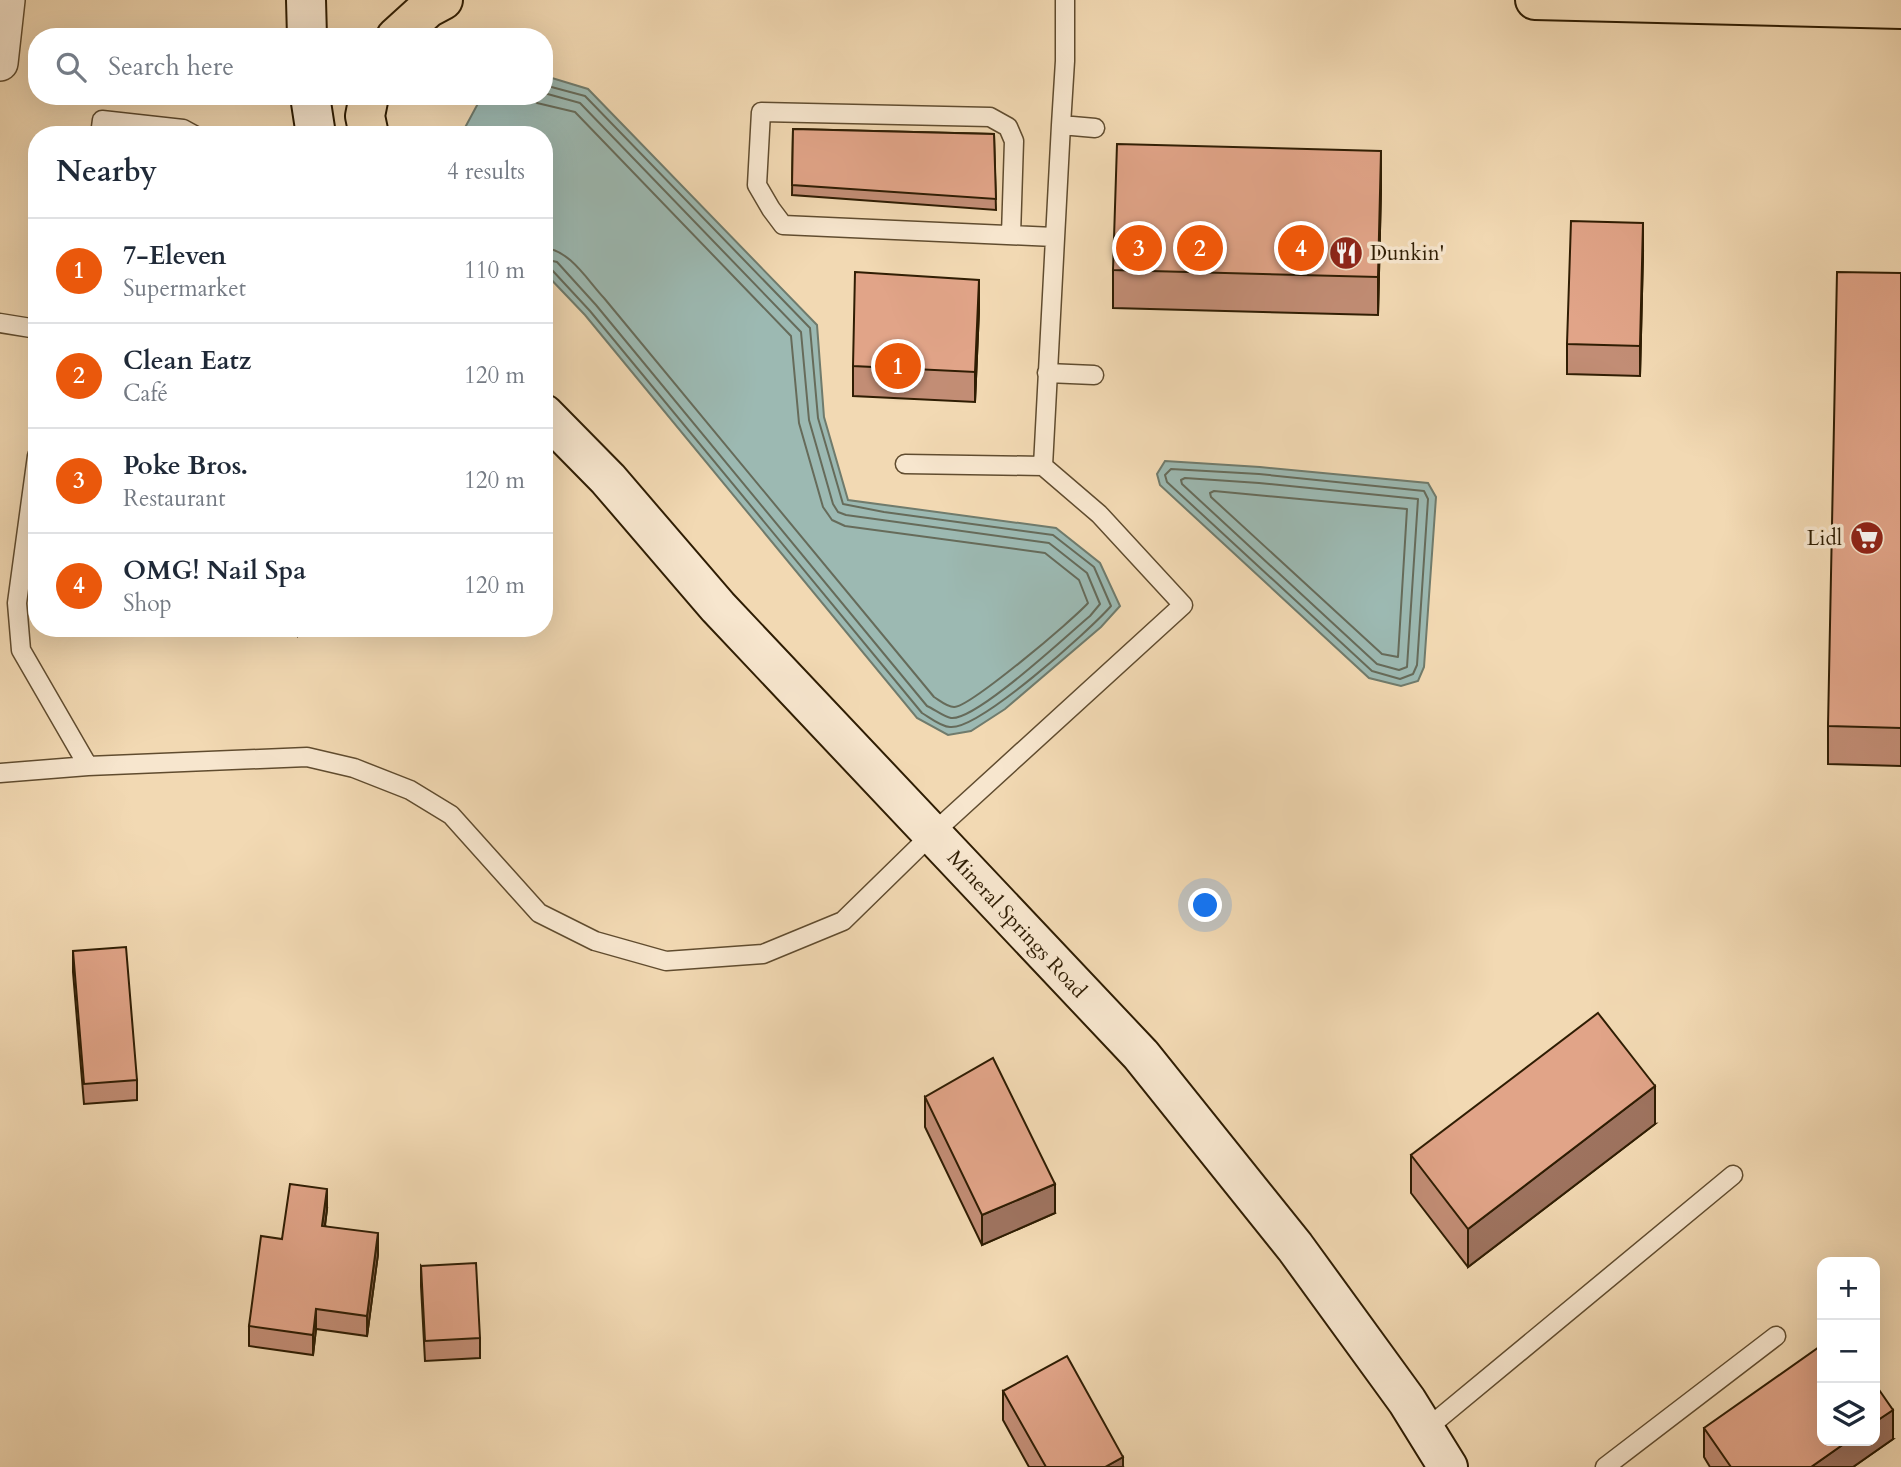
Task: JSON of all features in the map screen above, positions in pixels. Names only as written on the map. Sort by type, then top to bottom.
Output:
[{"type":"main road","points":[[406,28],[428,8],[443,0]]},
{"type":"main road","points":[[1535,0],[1836,4],[1901,9]]},
{"type":"main road","points":[[367,105],[365,116],[367,126]]},
{"type":"street","points":[[0,63],[7,0]]},
{"type":"street","points":[[306,0],[307,28]]},
{"type":"street","points":[[311,105],[315,126]]},
{"type":"street","name":"Mineral Springs Road","points":[[553,423],[608,479],[718,607],[1140,1055],[1295,1247],[1407,1401],[1448,1467]]},
{"type":"lane","points":[[1043,466],[1065,61],[1065,0]]},
{"type":"lane","points":[[1011,235],[1014,141],[1008,127],[990,117],[761,112],[757,185],[783,225],[1054,237]]},
{"type":"lane","points":[[101,126],[102,120],[156,126]]},
{"type":"lane","points":[[1061,125],[1095,128]]},
{"type":"lane","points":[[0,323],[28,327]]},
{"type":"lane","points":[[1047,373],[1094,375]]},
{"type":"lane","points":[[0,773],[88,766],[307,757],[354,768],[410,790],[451,815],[539,913],[595,941],[666,961],[762,954],[843,921],[932,834],[1183,605],[1100,514],[1043,466],[905,464]]},
{"type":"lane","points":[[28,522],[17,603],[21,650],[88,766]]},
{"type":"lane","points":[[1425,1430],[1733,1175]]},
{"type":"lane","points":[[1605,1467],[1776,1336]]},
{"type":"water","points":[[553,78],[588,89],[817,325],[824,417],[848,500],[1056,528],[1100,563],[1120,606],[1101,627],[1005,709],[971,731],[948,735],[917,718],[585,315],[553,281],[553,126],[466,126],[477,105],[553,105]]},
{"type":"water","points":[[1165,461],[1428,483],[1436,497],[1424,667],[1418,681],[1401,686],[1369,678],[1160,485],[1157,474]]},
{"type":"building","points":[[793,129],[994,134],[996,199],[792,185]]},
{"type":"building","points":[[1117,144],[1381,151],[1378,277],[1113,270]]},
{"type":"building","points":[[1571,221],[1643,223],[1640,346],[1567,344]]},
{"type":"building","points":[[855,272],[979,280],[975,372],[853,366]]},
{"type":"building","name":"Lidl","points":[[1837,272],[1901,273],[1901,728],[1828,726]]},
{"type":"building","points":[[126,947],[137,1080],[84,1084],[73,951]]},
{"type":"building","points":[[1598,1013],[1655,1086],[1468,1229],[1411,1155]]},
{"type":"building","points":[[993,1058],[1055,1184],[982,1215],[925,1097]]},
{"type":"building","points":[[290,1184],[327,1189],[322,1226],[378,1233],[367,1316],[316,1309],[313,1335],[249,1326],[261,1236],[282,1239]]},
{"type":"building","points":[[476,1263],[480,1338],[425,1341],[421,1266]]},
{"type":"building","points":[[1817,1349],[1817,1446],[1841,1446],[1811,1467],[1731,1467],[1704,1428]]},
{"type":"building","points":[[1067,1356],[1123,1457],[1105,1467],[1046,1467],[1003,1391]]},
{"type":"building","points":[[1880,1391],[1893,1410],[1880,1419]]},
{"type":"place","name":"Poke Bros.","points":[[1139,248]]},
{"type":"place","name":"Clean Eatz","points":[[1200,248]]},
{"type":"place","name":"OMG! Nail Spa","points":[[1301,248]]},
{"type":"place","name":"Dunkin'","points":[[1346,253]]},
{"type":"place","name":"7-Eleven","points":[[898,366]]},
{"type":"place","name":"Lidl","points":[[1867,538]]}]
